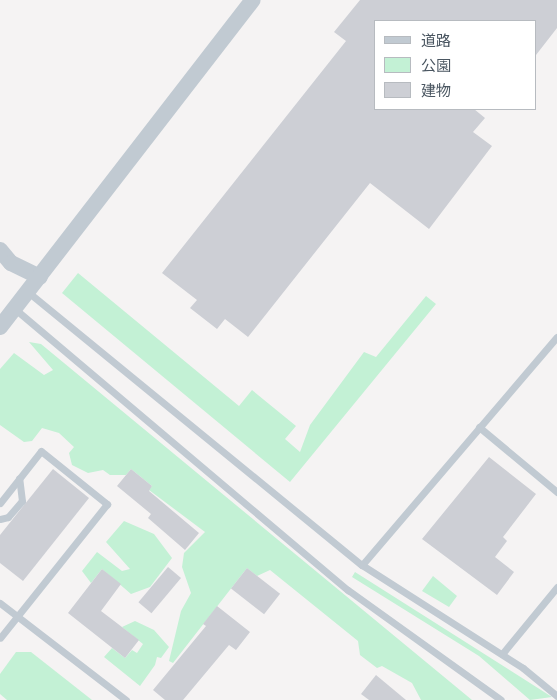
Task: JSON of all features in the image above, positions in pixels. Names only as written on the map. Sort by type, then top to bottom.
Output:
[{"type":"street","points":[[0,326],[40,277],[253,0]]},
{"type":"street","points":[[0,250],[11,262],[40,277]]},
{"type":"lane","points":[[28,292],[362,565],[502,654],[557,696]]},
{"type":"lane","points":[[15,308],[348,590],[501,700]]},
{"type":"lane","points":[[362,565],[557,336]]},
{"type":"lane","points":[[479,428],[557,492]]},
{"type":"lane","points":[[0,502],[41,451],[107,504],[0,638]]},
{"type":"lane","points":[[0,519],[8,517],[22,501],[19,478]]},
{"type":"lane","points":[[502,654],[557,587]]},
{"type":"lane","points":[[0,603],[126,700]]},
{"type":"green space","points":[[78,273],[239,406],[252,390],[296,426],[285,439],[300,452],[310,425],[364,352],[376,357],[426,296],[436,304],[290,482],[62,293]]},
{"type":"green space","points":[[29,342],[41,344],[472,700],[421,700],[412,683],[382,666],[377,668],[360,655],[358,641],[270,570],[257,576],[247,568],[173,663],[169,661],[181,611],[191,593],[182,567],[184,553],[205,532],[149,490],[152,486],[131,469],[126,475],[110,475],[103,470],[88,473],[72,465],[69,453],[74,447],[59,433],[42,428],[32,441],[24,442],[0,425],[0,369],[14,353],[44,375],[53,370]]},
{"type":"green space","points":[[124,521],[154,534],[172,558],[150,587],[131,594],[102,569],[91,583],[82,571],[97,552],[122,571],[130,569],[106,542]]},
{"type":"green space","points":[[355,572],[552,697],[530,700],[479,656],[352,577]]},
{"type":"green space","points":[[433,576],[457,596],[449,607],[422,591]]},
{"type":"green space","points":[[135,621],[154,630],[169,647],[161,658],[157,657],[155,665],[140,686],[104,657],[112,648],[125,658],[132,650],[137,653],[143,644],[122,627]]},
{"type":"green space","points":[[16,652],[31,652],[92,700],[7,700],[0,694],[0,674]]},
{"type":"building","points":[[360,0],[557,0],[557,28],[537,54],[537,20],[374,20],[374,110],[475,110],[485,118],[473,132],[492,146],[429,229],[370,183],[248,337],[225,319],[217,329],[190,308],[197,300],[162,273],[346,41],[334,32]]},
{"type":"building","points":[[489,457],[536,494],[503,537],[507,541],[495,557],[514,572],[497,595],[422,539]]},
{"type":"building","points":[[53,469],[89,498],[23,581],[0,563],[0,535]]},
{"type":"building","points":[[131,469],[152,486],[149,491],[199,533],[185,550],[148,518],[151,514],[117,486]]},
{"type":"building","points":[[168,567],[181,578],[151,613],[138,602]]},
{"type":"building","points":[[247,568],[280,594],[264,614],[231,588]]},
{"type":"building","points":[[102,569],[121,584],[101,611],[139,640],[125,658],[68,613]]},
{"type":"building","points":[[217,606],[250,632],[236,650],[229,645],[183,700],[165,700],[153,690],[206,626],[203,624]]},
{"type":"building","points":[[376,675],[406,700],[369,700],[361,694]]}]
